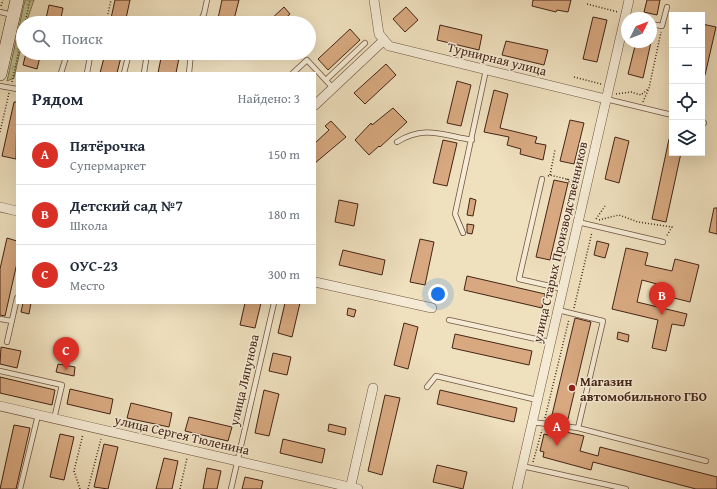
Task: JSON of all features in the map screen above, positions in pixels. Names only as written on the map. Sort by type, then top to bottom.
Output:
[{"type":"street","points":[[0,74],[17,0]]},
{"type":"street","points":[[316,105],[383,40],[377,28],[374,0]]},
{"type":"street","name":"улица Старых Производственников","points":[[625,12],[629,0]]},
{"type":"street","name":"улица Старых Производственников","points":[[517,489],[526,467],[532,422],[621,30]]},
{"type":"street","name":"Турнирная улица","points":[[383,40],[389,46],[486,70],[607,97]]},
{"type":"street","points":[[0,207],[16,210]]},
{"type":"street","points":[[316,282],[432,308]]},
{"type":"street","points":[[352,488],[373,388]]},
{"type":"street","name":"улица Сергея Тюленина","points":[[0,406],[352,488]]},
{"type":"lane","points":[[203,16],[207,0]]},
{"type":"lane","points":[[657,25],[662,26],[667,7]]},
{"type":"lane","points":[[0,12],[14,15]]},
{"type":"lane","points":[[326,80],[365,44]]},
{"type":"lane","points":[[61,72],[65,60]]},
{"type":"lane","points":[[87,72],[89,60]]},
{"type":"lane","points":[[124,72],[127,60]]},
{"type":"lane","points":[[144,72],[146,60]]},
{"type":"lane","points":[[189,72],[190,60]]},
{"type":"lane","points":[[294,72],[307,60],[333,88]]},
{"type":"lane","points":[[463,233],[455,214],[486,70]]},
{"type":"lane","points":[[0,86],[16,89]]},
{"type":"lane","points":[[607,97],[640,108],[669,114]]},
{"type":"lane","points":[[397,142],[408,135],[425,132],[472,140]]},
{"type":"lane","points":[[542,179],[519,279],[563,289]]},
{"type":"lane","points":[[578,222],[663,242]]},
{"type":"lane","points":[[7,342],[16,303]]},
{"type":"lane","name":"улица Ляпунова","points":[[231,489],[274,304]]},
{"type":"lane","points":[[558,310],[603,321],[578,428]]},
{"type":"lane","points":[[0,319],[12,321]]},
{"type":"lane","points":[[449,320],[550,342]]},
{"type":"lane","points":[[0,371],[62,386],[54,419]]},
{"type":"lane","points":[[427,387],[436,376],[537,400]]},
{"type":"lane","points":[[20,489],[38,415]]},
{"type":"lane","points":[[532,422],[578,428],[706,461]]},
{"type":"lane","points":[[526,467],[626,489]]},
{"type":"path","points":[[27,16],[30,0]]},
{"type":"path","points":[[108,16],[111,0]]},
{"type":"path","points":[[587,4],[621,15]]},
{"type":"path","points":[[640,108],[649,88],[662,26]]},
{"type":"path","points":[[574,77],[601,84]]},
{"type":"path","points":[[607,97],[632,92],[641,95],[649,88]]},
{"type":"path","points":[[542,179],[550,174],[555,150]]},
{"type":"path","points":[[550,174],[578,182]]},
{"type":"path","points":[[567,179],[576,193]]},
{"type":"path","points":[[605,206],[595,221],[619,215],[638,222],[672,226],[663,242]]},
{"type":"path","points":[[526,467],[535,459],[571,313],[576,303],[594,226]]},
{"type":"path","points":[[80,489],[74,471],[85,426]]},
{"type":"path","points":[[88,489],[103,430]]},
{"type":"path","points":[[180,489],[188,450]]},
{"type":"green space","points":[[25,0],[34,0],[28,16],[21,16]]},
{"type":"green space","points":[[16,40],[16,60],[18,60],[14,78],[7,81]]},
{"type":"building","points":[[115,0],[130,0],[127,16],[112,16]]},
{"type":"building","points":[[222,0],[239,0],[235,16],[219,16]]},
{"type":"building","points":[[533,0],[571,0],[568,12],[557,10],[556,12],[532,6]]},
{"type":"building","points":[[647,0],[660,0],[657,15],[657,12],[644,12]]},
{"type":"building","points":[[49,5],[63,8],[61,16],[47,16]]},
{"type":"building","points":[[284,7],[290,14],[288,16],[274,16]]},
{"type":"building","points":[[406,7],[418,20],[405,32],[393,19]]},
{"type":"building","points":[[593,17],[607,20],[597,62],[583,59]]},
{"type":"building","points":[[440,25],[482,35],[479,50],[437,40]]},
{"type":"building","points":[[705,25],[716,27],[705,75]]},
{"type":"building","points":[[350,29],[360,40],[328,70],[318,59]]},
{"type":"building","points":[[506,41],[548,50],[544,65],[502,55]]},
{"type":"building","points":[[634,48],[650,48],[643,78],[628,74]]},
{"type":"building","points":[[24,60],[39,60],[37,69],[23,65]]},
{"type":"building","points":[[103,60],[120,60],[117,72],[100,72]]},
{"type":"building","points":[[161,60],[179,60],[176,72],[158,72]]},
{"type":"building","points":[[386,64],[396,75],[365,104],[354,93]]},
{"type":"building","points":[[457,81],[471,85],[461,126],[447,123]]},
{"type":"building","points":[[494,90],[508,94],[500,128],[537,137],[535,143],[546,145],[543,160],[520,154],[521,149],[507,145],[509,137],[484,132]]},
{"type":"building","points":[[14,102],[16,102],[16,159],[2,156]]},
{"type":"building","points":[[393,108],[407,122],[369,155],[355,140],[371,123],[372,125]]},
{"type":"building","points":[[570,120],[584,123],[574,164],[560,161]]},
{"type":"building","points":[[331,121],[346,137],[316,162],[316,142],[329,130],[325,126]]},
{"type":"building","points":[[615,137],[629,141],[619,183],[605,179]]},
{"type":"building","points":[[669,139],[669,156],[680,156],[666,222],[652,219]]},
{"type":"building","points":[[443,140],[457,143],[447,186],[433,183]]},
{"type":"building","points":[[554,180],[568,183],[550,260],[536,257]]},
{"type":"building","points":[[470,198],[476,200],[473,216],[467,215]]},
{"type":"building","points":[[339,200],[358,204],[354,226],[335,222]]},
{"type":"building","points":[[714,208],[717,208],[717,234],[709,232]]},
{"type":"building","points":[[467,224],[474,225],[472,234],[467,233]]},
{"type":"building","points":[[7,238],[16,241],[16,267],[5,316],[0,315],[0,269]]},
{"type":"building","points":[[420,239],[434,242],[425,285],[410,282]]},
{"type":"building","points":[[597,241],[609,244],[605,258],[594,255]]},
{"type":"building","points":[[626,248],[648,253],[645,265],[672,271],[675,259],[699,265],[690,302],[666,296],[668,287],[642,280],[637,302],[687,314],[684,326],[672,324],[666,351],[652,348],[658,320],[612,309]]},
{"type":"building","points":[[343,250],[385,260],[382,275],[339,265]]},
{"type":"building","points":[[467,276],[545,294],[542,308],[464,290]]},
{"type":"building","points":[[23,304],[31,304],[29,314],[21,312]]},
{"type":"building","points":[[245,304],[261,304],[255,328],[240,325]]},
{"type":"building","points":[[285,304],[300,304],[292,337],[278,333]]},
{"type":"building","points":[[348,308],[356,310],[354,317],[347,315]]},
{"type":"building","points":[[575,318],[591,322],[568,419],[552,415]]},
{"type":"building","points":[[404,323],[418,327],[408,369],[394,365]]},
{"type":"building","points":[[618,332],[629,335],[628,342],[617,339]]},
{"type":"building","points":[[455,334],[532,351],[529,365],[452,348]]},
{"type":"building","points":[[1,347],[21,351],[17,368],[0,364]]},
{"type":"building","points":[[273,353],[291,357],[287,375],[269,371]]},
{"type":"building","points":[[58,364],[75,367],[74,376],[56,372]]},
{"type":"building","points":[[0,377],[55,390],[52,405],[0,393]]},
{"type":"building","points":[[70,389],[113,399],[110,414],[67,404]]},
{"type":"building","points":[[264,390],[279,394],[269,436],[255,433]]},
{"type":"building","points":[[440,390],[517,408],[514,422],[437,404]]},
{"type":"building","points":[[385,395],[400,398],[382,475],[368,471]]},
{"type":"building","points":[[131,403],[172,413],[169,427],[127,418]]},
{"type":"building","points":[[189,417],[232,427],[228,441],[185,431]]},
{"type":"building","points":[[329,424],[346,428],[345,435],[328,431]]},
{"type":"building","points":[[14,425],[30,428],[16,489],[0,489]]},
{"type":"building","points":[[561,431],[584,436],[580,451],[598,456],[600,447],[717,477],[717,489],[696,489],[593,462],[591,470],[543,457],[544,452],[540,451],[544,434],[548,435],[549,432],[560,434]]},
{"type":"building","points":[[60,434],[74,437],[64,480],[50,477]]},
{"type":"building","points":[[283,439],[325,449],[322,463],[280,453]]},
{"type":"building","points":[[104,444],[118,447],[108,489],[94,487]]},
{"type":"building","points":[[164,458],[178,461],[172,489],[156,489]]},
{"type":"building","points":[[437,465],[467,472],[463,489],[433,482]]},
{"type":"building","points":[[207,468],[221,471],[217,489],[203,489]]},
{"type":"building","points":[[245,477],[263,481],[261,489],[242,489]]},
{"type":"place","name":"Детский сад №7","points":[[662,315]]},
{"type":"place","name":"ОУС-23","points":[[66,370]]},
{"type":"place","name":"Магазин автомобильного ГБО","points":[[572,388]]},
{"type":"place","name":"Пятёрочка","points":[[557,446]]}]
